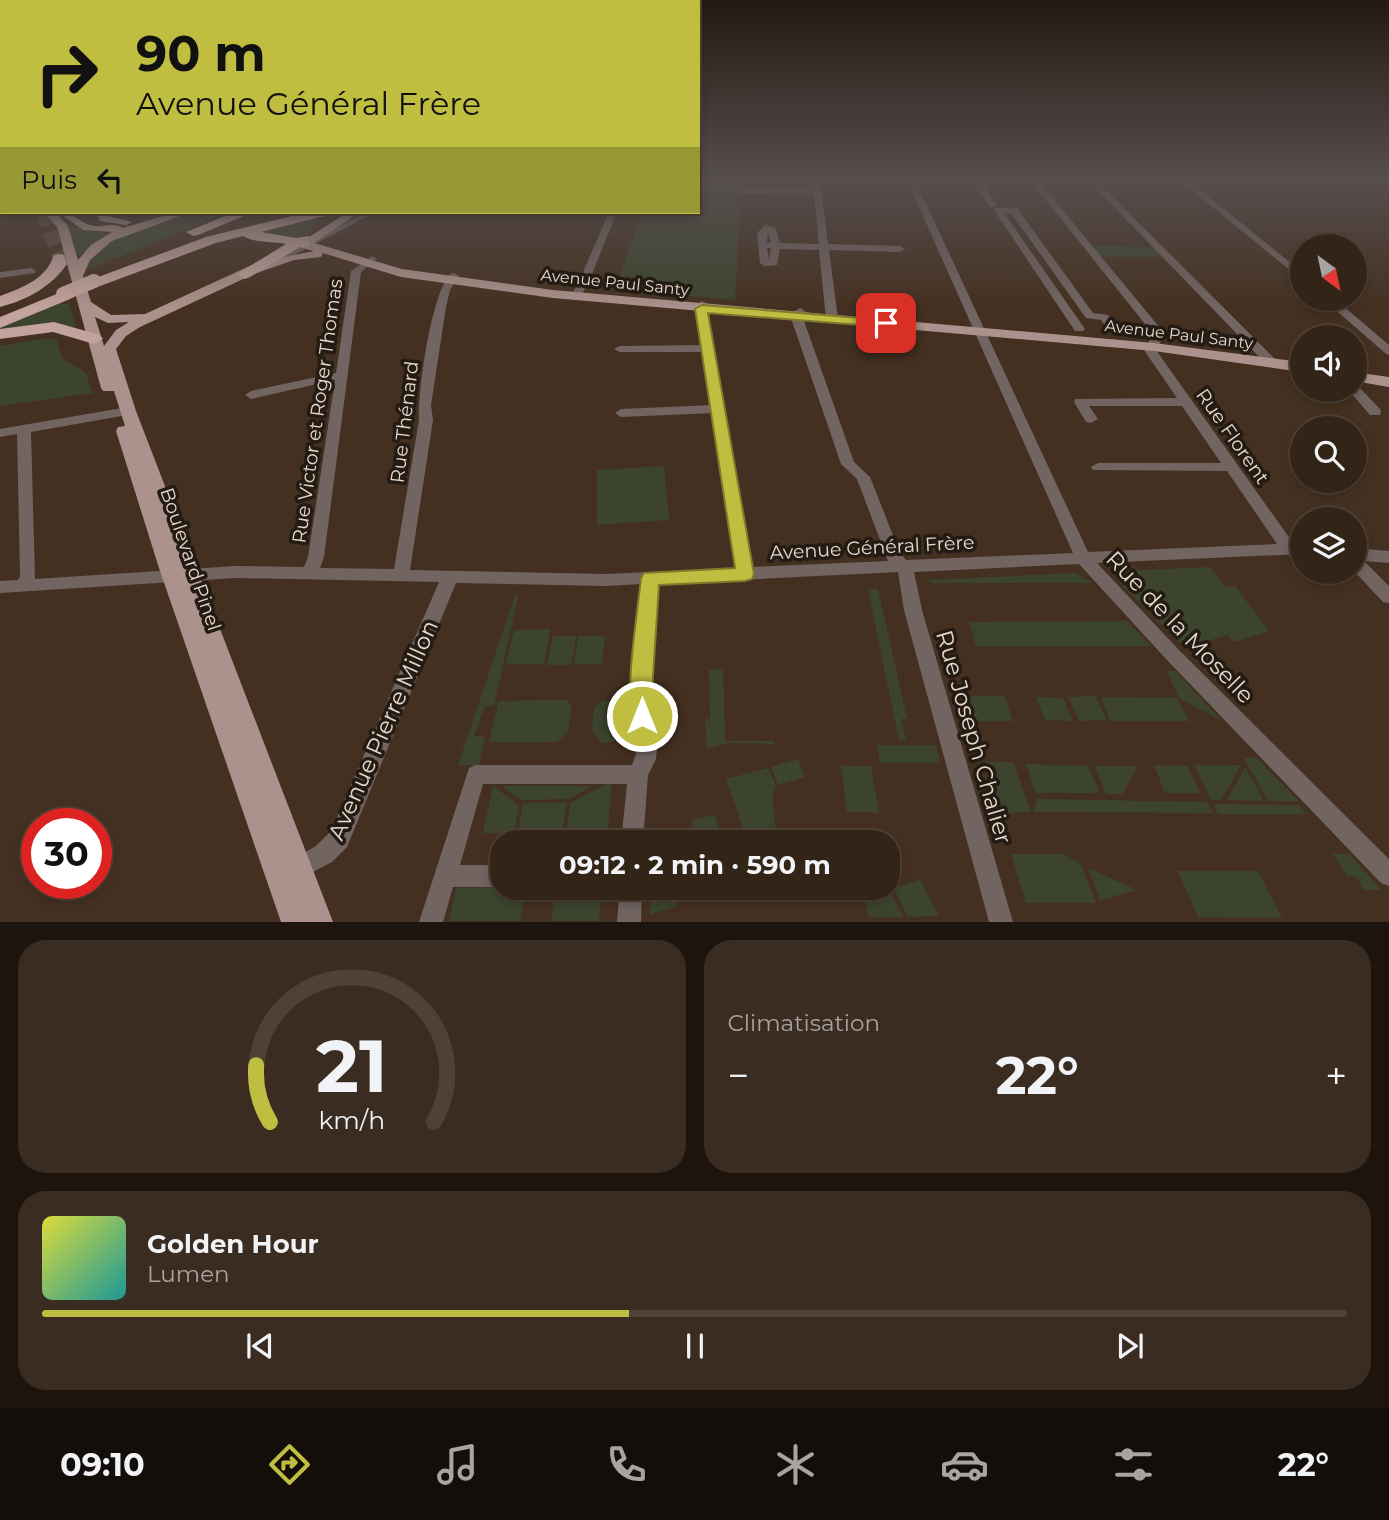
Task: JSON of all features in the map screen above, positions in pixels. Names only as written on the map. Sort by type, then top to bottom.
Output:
[{"type":"highway","points":[[0,322],[89,278],[211,223]]},
{"type":"highway","points":[[190,233],[217,223]]},
{"type":"highway","points":[[89,278],[234,223]]},
{"type":"highway","points":[[117,274],[211,240],[285,223]]},
{"type":"highway","points":[[245,274],[309,241],[320,223]]},
{"type":"highway","points":[[89,278],[117,274],[230,239],[271,236],[309,241]]},
{"type":"highway","points":[[0,302],[36,288],[52,276],[60,264],[59,258]]},
{"type":"highway","points":[[0,311],[62,292]]},
{"type":"highway","points":[[0,334],[54,327],[94,339]]},
{"type":"main road","name":"Boulevard Pinel","points":[[59,223],[89,278],[87,305],[94,339],[182,576],[296,922]]},
{"type":"main road","points":[[76,223],[97,230],[142,227]]},
{"type":"main road","points":[[97,230],[144,223]]},
{"type":"main road","points":[[89,278],[82,262],[98,243],[115,234],[154,223]]},
{"type":"main road","points":[[309,241],[338,223]]},
{"type":"main road","name":"Avenue Paul Santy","points":[[309,241],[401,273],[702,306],[1156,344],[1290,364]]},
{"type":"main road","name":"Avenue Paul Santy","points":[[309,241],[342,255],[369,261]]},
{"type":"main road","points":[[87,305],[100,315],[118,320],[141,317],[167,309],[274,262],[308,254],[342,255]]},
{"type":"main road","name":"Boulevard Pinel","points":[[123,413],[109,349],[121,333],[167,309]]},
{"type":"main road","points":[[1367,376],[1389,379]]},
{"type":"main road","name":"Boulevard Pinel","points":[[182,576],[318,922]]},
{"type":"street","points":[[274,262],[309,241],[348,223]]},
{"type":"street","points":[[577,294],[608,223]]},
{"type":"street","points":[[822,223],[832,316]]},
{"type":"street","name":"Rue de la Moselle","points":[[930,223],[1083,558],[1183,665],[1389,875]]},
{"type":"street","points":[[1007,223],[1079,329]]},
{"type":"street","points":[[1023,223],[1090,316],[1104,317],[1115,331]]},
{"type":"street","points":[[1068,223],[1159,334],[1156,344]]},
{"type":"street","points":[[1135,223],[1271,361]]},
{"type":"street","points":[[1236,223],[1290,267]]},
{"type":"street","points":[[766,228],[772,229],[776,246],[774,263],[765,263],[762,245],[762,233],[766,228]]},
{"type":"street","points":[[762,245],[900,249]]},
{"type":"street","name":"Rue Victor et Roger Thomas","points":[[309,574],[316,558],[356,271],[369,261]]},
{"type":"street","points":[[0,275],[31,271]]},
{"type":"street","name":"Rue Thénard","points":[[401,576],[426,420],[425,405],[432,350],[444,287],[451,279]]},
{"type":"street","points":[[702,306],[745,574]]},
{"type":"street","points":[[1343,312],[1389,351]]},
{"type":"street","name":"Rue Joseph Chalier","points":[[799,314],[821,393],[848,464],[863,477],[893,556],[906,571],[917,623],[1001,922]]},
{"type":"street","name":"Rue Florent","points":[[1156,344],[1150,351],[1231,467],[1290,542]]},
{"type":"street","points":[[620,349],[708,348]]},
{"type":"street","points":[[251,395],[341,375]]},
{"type":"street","points":[[1091,419],[1080,402],[1186,402]]},
{"type":"street","points":[[1366,402],[1375,412]]},
{"type":"street","points":[[621,414],[719,409]]},
{"type":"street","points":[[0,433],[123,413]]},
{"type":"street","points":[[23,585],[28,576],[24,429]]},
{"type":"street","points":[[1098,467],[1231,467]]},
{"type":"street","name":"Avenue Général Frère","points":[[0,587],[236,572],[650,578],[1290,548]]},
{"type":"street","points":[[1367,555],[1389,557]]},
{"type":"street","points":[[1367,574],[1389,597]]},
{"type":"street","name":"Avenue Pierre Millon","points":[[298,869],[324,854],[339,839],[450,577]]},
{"type":"street","points":[[633,830],[638,774],[646,759],[647,749],[640,739],[650,578]]},
{"type":"street","points":[[431,922],[476,775],[638,774]]},
{"type":"street","points":[[445,876],[490,876]]},
{"type":"street","points":[[629,922],[630,900]]},
{"type":"green space","points":[[160,223],[202,223],[87,270],[86,262],[100,244]]},
{"type":"green space","points":[[292,223],[316,223],[298,239],[272,234],[229,236]]},
{"type":"green space","points":[[638,223],[739,223],[735,300],[615,290]]},
{"type":"green space","points":[[67,228],[109,234],[77,256]]},
{"type":"green space","points":[[1093,246],[1155,247],[1165,257],[1101,257]]},
{"type":"green space","points":[[62,300],[63,304],[69,303],[77,329],[0,332],[0,327]]},
{"type":"green space","points":[[38,339],[56,339],[63,359],[85,372],[93,393],[0,406],[0,346]]},
{"type":"green space","points":[[664,466],[669,520],[597,525],[597,470]]},
{"type":"green space","points":[[1210,567],[1226,587],[1235,586],[1269,631],[1234,642],[1227,635],[1185,648],[1117,580],[1122,571]]},
{"type":"green space","points":[[1075,573],[1093,583],[931,583],[930,580]]},
{"type":"green space","points":[[868,589],[878,589],[907,718],[901,719],[906,740],[899,740]]},
{"type":"green space","points":[[515,595],[518,596],[494,706],[485,706],[474,736],[485,737],[479,766],[458,765]]},
{"type":"green space","points":[[1127,621],[1151,646],[976,646],[969,622]]},
{"type":"green space","points":[[550,629],[544,664],[506,664],[514,630]]},
{"type":"green space","points":[[553,636],[576,636],[571,665],[547,665]]},
{"type":"green space","points":[[578,636],[605,636],[602,664],[574,664]]},
{"type":"green space","points":[[723,669],[725,741],[774,741],[774,744],[728,743],[707,749],[705,719],[710,719],[709,670]]},
{"type":"green space","points":[[1166,670],[1175,671],[1222,721],[1179,698]]},
{"type":"green space","points":[[965,696],[1005,696],[1013,721],[973,721]]},
{"type":"green space","points":[[1095,696],[1107,720],[1079,721],[1068,697]]},
{"type":"green space","points":[[1036,697],[1063,698],[1073,721],[1045,720]]},
{"type":"green space","points":[[1101,697],[1177,698],[1189,721],[1110,721]]},
{"type":"green space","points":[[567,700],[572,708],[568,732],[557,742],[489,742],[499,701]]},
{"type":"green space","points":[[602,701],[618,701],[615,742],[601,743],[592,730],[594,708]]},
{"type":"green space","points":[[877,745],[936,745],[940,763],[880,763]]},
{"type":"green space","points":[[1244,758],[1257,758],[1299,801],[1268,801]]},
{"type":"green space","points":[[798,759],[805,777],[778,785],[771,767]]},
{"type":"green space","points":[[984,762],[1013,762],[1031,812],[1000,813]]},
{"type":"green space","points":[[1026,764],[1088,766],[1100,793],[1035,793]]},
{"type":"green space","points":[[1154,765],[1187,766],[1200,793],[1165,793]]},
{"type":"green space","points":[[1194,765],[1241,765],[1221,800],[1211,800]]},
{"type":"green space","points":[[841,766],[871,766],[879,813],[847,812]]},
{"type":"green space","points":[[1095,766],[1138,766],[1122,794],[1106,794]]},
{"type":"green space","points":[[1245,767],[1264,801],[1227,800]]},
{"type":"green space","points":[[768,768],[776,785],[772,798],[776,830],[744,830],[726,779]]},
{"type":"green space","points":[[612,781],[608,828],[567,830],[570,803]]},
{"type":"green space","points":[[493,786],[519,805],[515,830],[490,830],[490,833],[483,833]]},
{"type":"green space","points":[[502,786],[593,786],[569,799],[521,800]]},
{"type":"green space","points":[[1037,799],[1207,802],[1213,813],[1033,812]]},
{"type":"green space","points":[[523,803],[566,803],[563,830],[519,830]]},
{"type":"green space","points":[[1213,804],[1299,805],[1306,814],[1218,814]]},
{"type":"green space","points":[[715,815],[720,830],[692,830],[692,820]]},
{"type":"green space","points":[[1011,854],[1064,854],[1081,865],[1096,903],[1026,903]]},
{"type":"green space","points":[[1333,854],[1349,854],[1382,890],[1363,890],[1357,877],[1347,876]]},
{"type":"green space","points":[[1088,868],[1137,890],[1100,900]]},
{"type":"green space","points":[[1178,871],[1258,871],[1282,918],[1198,917]]},
{"type":"green space","points":[[920,880],[939,916],[908,917],[900,900],[900,886]]},
{"type":"green space","points":[[456,888],[490,888],[490,900],[523,900],[520,921],[449,921]]},
{"type":"green space","points":[[553,900],[601,900],[599,921],[551,921]]},
{"type":"green space","points":[[651,900],[677,900],[677,906],[650,915]]},
{"type":"green space","points":[[865,900],[894,900],[903,917],[868,917]]},
{"type":"tunnel","points":[[47,223],[59,258]]},
{"type":"route","points":[[642,716],[642,676],[645,668],[650,578],[745,574],[702,309],[886,323]]}]
